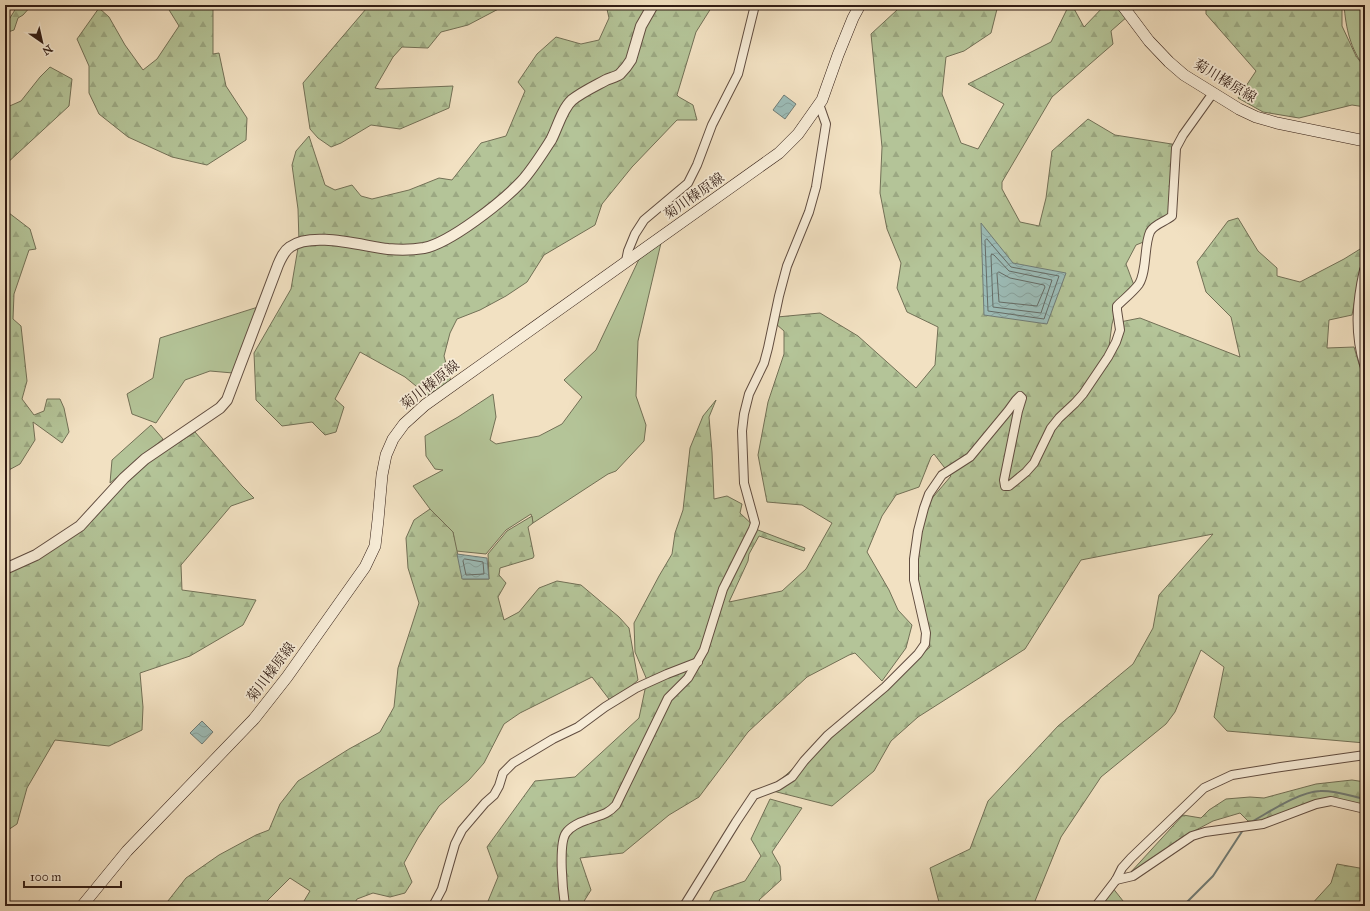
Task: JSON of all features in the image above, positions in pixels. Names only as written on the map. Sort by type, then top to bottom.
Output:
[{"type":"main road","name":"菊川榛原線","points":[[82,906],[127,850],[254,719],[287,677],[365,567],[374,546],[382,475],[386,455],[393,439],[404,424],[425,405],[626,261],[700,211],[779,153],[798,134],[826,92],[838,55],[860,5]]},
{"type":"main road","name":"菊川榛原線","points":[[1122,5],[1150,41],[1169,62],[1184,75],[1239,109],[1256,117],[1277,123],[1365,141]]},
{"type":"street","points":[[5,569],[36,555],[80,526],[124,478],[145,459],[220,408],[227,400],[278,264],[285,252],[290,247],[299,242],[317,240],[341,241],[388,249],[405,250],[425,248],[442,242],[469,225],[504,198],[521,182],[551,139],[571,101],[608,79],[619,75],[629,65],[641,26],[653,5]]},
{"type":"street","points":[[626,261],[628,251],[635,234],[644,220],[688,183],[712,125],[738,74],[755,5]]},
{"type":"street","points":[[684,906],[736,822],[754,796],[778,786],[792,777],[828,735],[885,687],[918,654],[925,644],[926,633],[914,580],[914,559],[918,530],[929,494],[942,475],[970,457],[1020,396],[1022,398],[1004,480],[1005,486],[1009,486],[1026,472],[1034,463],[1051,428],[1083,394],[1116,342],[1120,330],[1117,306],[1139,283],[1143,273],[1150,232],[1155,226],[1166,221],[1172,216],[1176,148],[1183,135],[1213,93]]},
{"type":"street","points":[[566,906],[562,847],[565,834],[574,826],[586,820],[600,817],[612,810],[616,805],[668,698],[688,678],[704,650],[723,589],[755,523],[744,483],[742,431],[744,414],[749,394],[764,363],[787,266],[809,212],[816,187],[826,124],[819,104]]},
{"type":"street","points":[[1365,270],[1360,292],[1358,317],[1360,342],[1365,364]]},
{"type":"street","points":[[433,906],[442,889],[455,844],[462,830],[485,803],[494,795],[499,786],[503,773],[512,764],[553,739],[578,727],[605,707],[636,688],[698,662]]},
{"type":"street","points":[[1096,906],[1116,880],[1122,868],[1131,858],[1204,788],[1232,775],[1281,766],[1365,755]]},
{"type":"street","points":[[1116,880],[1133,876],[1192,836],[1205,832],[1263,824],[1316,804],[1331,801],[1365,809]]},
{"type":"green space","points":[[18,5],[32,5],[23,15],[18,18],[14,30],[8,32],[5,39],[5,26]]},
{"type":"green space","points":[[166,5],[213,5],[213,54],[219,53],[226,86],[247,118],[246,140],[207,165],[172,157],[128,137],[99,114],[89,93],[89,66],[77,39],[99,8],[109,17],[125,45],[143,70],[157,59],[179,26]]},
{"type":"green space","points":[[365,5],[506,5],[468,25],[441,32],[428,48],[402,47],[393,57],[375,88],[453,86],[449,108],[400,129],[371,125],[341,143],[331,147],[318,138],[310,129],[303,83],[366,9]]},
{"type":"green space","points":[[606,5],[713,5],[696,32],[677,95],[693,105],[697,120],[677,120],[632,167],[602,204],[595,225],[544,255],[527,282],[506,296],[480,310],[457,319],[450,333],[444,356],[451,382],[427,395],[405,377],[360,352],[335,399],[344,407],[336,432],[325,435],[312,422],[282,426],[256,400],[254,353],[291,289],[299,242],[298,209],[292,165],[296,151],[309,136],[325,185],[335,190],[352,185],[361,196],[372,199],[409,190],[439,178],[452,180],[481,143],[506,136],[525,91],[518,82],[537,54],[556,37],[581,44],[599,40],[609,18]]},
{"type":"green space","points":[[899,5],[998,5],[991,33],[964,51],[946,57],[942,94],[961,143],[978,149],[1004,104],[968,84],[1051,42],[1069,5],[1072,5],[1084,27],[1105,5],[1117,5],[1128,16],[1111,31],[1113,44],[1052,97],[1002,182],[1002,189],[1020,222],[1039,226],[1046,198],[1052,151],[1088,119],[1115,135],[1178,145],[1172,216],[1155,226],[1151,239],[1136,245],[1126,264],[1135,288],[1117,306],[1112,324],[1108,354],[1120,322],[1140,318],[1240,357],[1231,317],[1206,292],[1197,262],[1228,221],[1238,218],[1258,251],[1277,268],[1277,276],[1300,282],[1365,246],[1352,315],[1329,320],[1327,348],[1354,347],[1365,384],[1365,592],[1359,615],[1365,612],[1365,743],[1227,731],[1214,717],[1224,667],[1201,650],[1175,712],[1166,724],[1101,777],[1061,837],[1033,906],[940,906],[930,868],[970,849],[988,801],[1058,726],[1133,664],[1153,628],[1159,595],[1213,534],[1081,560],[1025,649],[918,717],[891,741],[874,771],[832,806],[769,790],[930,647],[914,583],[916,541],[928,503],[951,476],[934,454],[931,457],[919,487],[896,495],[882,516],[867,552],[889,590],[898,610],[912,625],[906,648],[882,681],[855,653],[807,677],[748,732],[699,797],[669,815],[623,853],[580,858],[591,890],[581,906],[486,906],[498,877],[487,847],[535,781],[575,777],[639,718],[647,680],[635,652],[634,623],[672,554],[675,533],[683,510],[690,448],[703,416],[716,400],[709,417],[714,499],[727,496],[742,504],[740,513],[758,530],[805,548],[804,551],[759,536],[749,554],[748,561],[729,602],[782,591],[806,569],[832,523],[802,505],[767,502],[758,455],[768,402],[784,354],[784,331],[776,324],[777,317],[820,313],[858,336],[916,388],[935,365],[938,327],[907,312],[897,288],[901,263],[887,229],[880,193],[882,147],[871,34],[897,10]]},
{"type":"green space","points":[[1206,5],[1342,5],[1342,26],[1356,56],[1365,68],[1365,107],[1352,105],[1299,118],[1263,112],[1238,98],[1256,71],[1206,14]]},
{"type":"green space","points":[[1344,5],[1365,5],[1365,68],[1352,46],[1346,22]]},
{"type":"green space","points":[[50,67],[72,79],[69,106],[5,165],[5,108],[21,101]]},
{"type":"green space","points":[[5,204],[9,213],[30,229],[36,249],[29,250],[14,294],[13,319],[21,326],[27,381],[22,399],[34,415],[44,411],[47,399],[60,399],[64,408],[69,432],[62,443],[33,422],[35,440],[20,464],[7,471],[5,469]]},
{"type":"green space","points":[[661,243],[638,341],[636,396],[646,425],[644,441],[616,471],[608,474],[533,523],[531,514],[506,530],[486,554],[456,551],[453,532],[430,509],[413,486],[443,470],[435,469],[426,456],[425,436],[493,394],[496,417],[490,440],[496,444],[539,436],[562,424],[582,397],[564,380],[596,350],[641,255]]},
{"type":"green space","points":[[258,307],[233,373],[210,371],[185,380],[156,423],[132,414],[127,394],[153,378],[160,338]]},
{"type":"green space","points":[[151,425],[163,439],[110,483],[112,460]]},
{"type":"green space","points":[[195,432],[254,498],[231,506],[181,565],[182,590],[256,600],[243,625],[190,656],[140,673],[143,707],[142,730],[109,746],[55,740],[27,788],[17,824],[5,832],[5,564],[85,526],[124,478]]},
{"type":"green space","points":[[430,509],[453,532],[463,579],[489,579],[488,554],[507,531],[532,516],[533,523],[528,527],[534,556],[533,558],[500,568],[499,575],[506,583],[498,597],[504,620],[519,612],[539,588],[557,581],[581,585],[619,617],[629,628],[638,680],[612,703],[592,677],[520,713],[504,724],[484,763],[469,780],[439,806],[418,838],[404,863],[412,882],[405,893],[390,897],[373,893],[357,899],[353,906],[301,906],[310,891],[290,878],[262,906],[164,906],[186,878],[219,855],[256,835],[269,830],[280,804],[298,781],[349,749],[380,732],[394,707],[398,668],[419,603],[408,568],[406,538],[414,520]]},
{"type":"green space","points":[[1352,780],[1365,782],[1365,807],[1328,799],[1272,821],[1248,821],[1240,813],[1213,821],[1181,838],[1130,873],[1183,815],[1201,818],[1209,810],[1226,799],[1250,797],[1264,798],[1316,784]]},
{"type":"green space","points":[[770,799],[802,808],[772,852],[780,866],[781,880],[759,900],[763,906],[707,906],[714,892],[745,881],[761,856],[751,839]]},
{"type":"green space","points":[[1337,864],[1365,869],[1365,906],[1310,906],[1331,883]]},
{"type":"green space","points":[[1112,887],[1127,906],[1097,906]]},
{"type":"water","points":[[784,95],[796,104],[785,119],[773,110]]},
{"type":"water","points":[[981,223],[1013,263],[1066,273],[1047,324],[984,315]]},
{"type":"water","points":[[457,554],[487,558],[489,579],[462,579]]},
{"type":"water","points":[[202,721],[213,732],[202,744],[190,733]]},
{"type":"waterway","points":[[1253,821],[1294,798],[1312,792],[1331,791],[1365,799]]},
{"type":"waterway","points":[[1183,906],[1213,876],[1243,830]]}]
